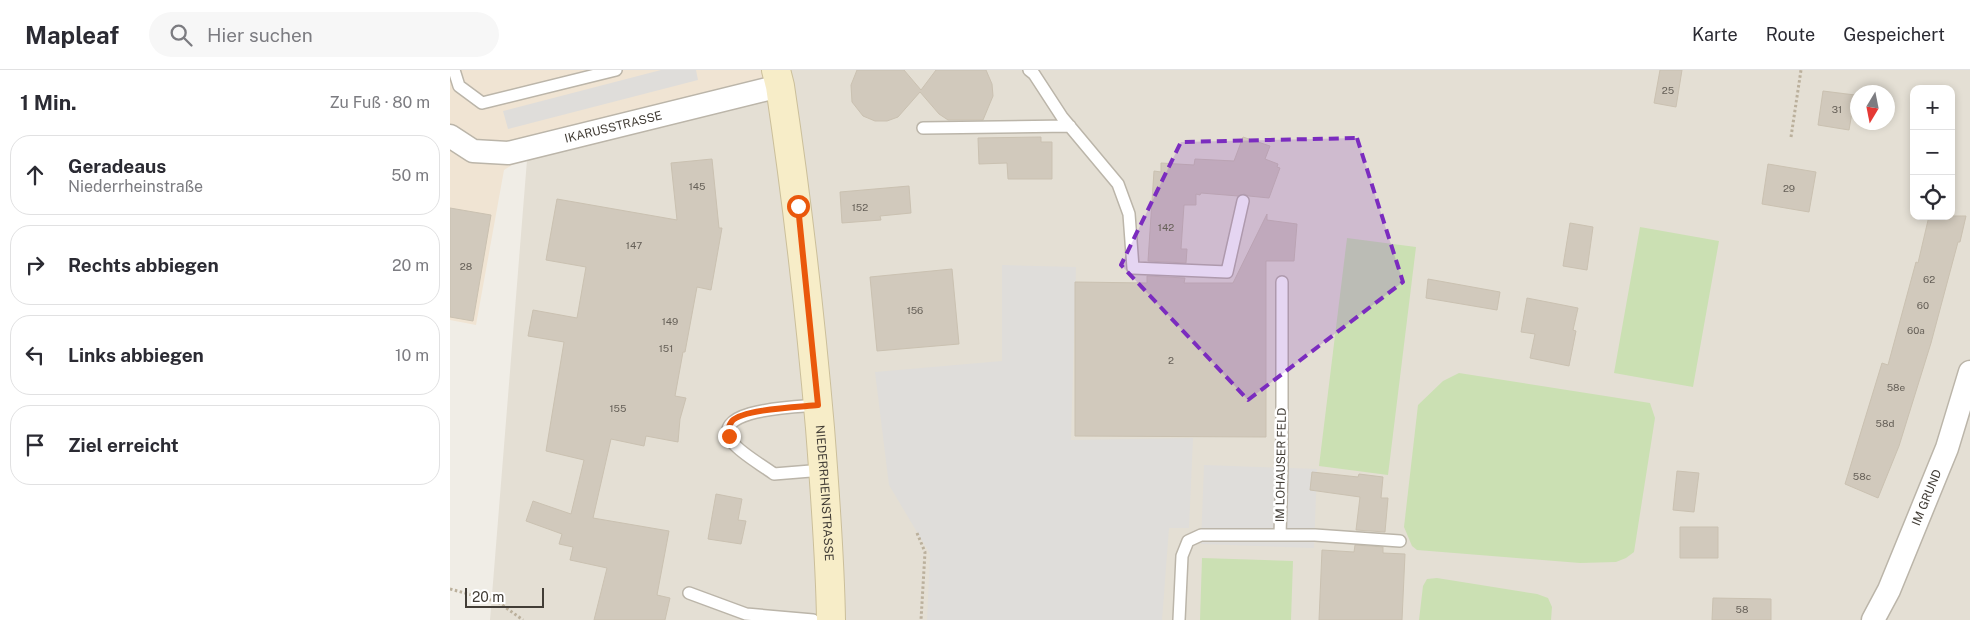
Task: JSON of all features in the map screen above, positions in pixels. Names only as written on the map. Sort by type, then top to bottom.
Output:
[{"type":"street","name":"IKARUSSTRASSE","points":[[450,136],[473,151],[508,153],[778,78]]},
{"type":"street","name":"NIEDERRHEINSTRASSE","points":[[778,78],[798,206],[818,405],[830,572],[831,620]]},
{"type":"street","name":"IM GRUND","points":[[1874,620],[1889,590],[1947,448],[1970,372]]},
{"type":"lane","points":[[454,70],[459,86],[482,103],[616,70]]},
{"type":"lane","points":[[1029,70],[1034,74],[1062,117],[1118,184],[1129,214],[1133,268],[1227,272],[1243,201]]},
{"type":"lane","points":[[923,128],[1070,126]]},
{"type":"lane","name":"IM LOHAUSER FELD","points":[[1179,620],[1182,556],[1188,541],[1202,535],[1280,535],[1282,282]]},
{"type":"lane","points":[[818,405],[768,410],[743,415],[732,421],[728,429],[729,436],[734,444],[774,474],[823,470]]},
{"type":"lane","points":[[1280,535],[1315,535],[1400,541]]},
{"type":"lane","points":[[689,593],[746,614],[813,620]]},
{"type":"path","points":[[1792,137],[1801,70]]},
{"type":"path","points":[[917,533],[925,552],[921,620]]},
{"type":"path","points":[[450,589],[498,602],[523,620]]},
{"type":"highlighted area","points":[[1357,138],[1403,282],[1248,400],[1121,265],[1181,142]]},
{"type":"shaded area","points":[[450,70],[767,70],[770,79],[557,137],[504,170],[476,325],[450,320]]},
{"type":"shaded area","points":[[661,70],[696,70],[698,80],[508,129],[503,111]]},
{"type":"shaded area","points":[[789,70],[1970,70],[1970,620],[490,620],[527,160],[795,93]]},
{"type":"shaded area","points":[[1002,265],[1076,267],[1071,440],[1193,438],[1189,528],[1169,528],[1162,620],[927,620],[930,554],[889,485],[875,372],[1002,361]]},
{"type":"shaded area","points":[[1204,465],[1317,469],[1314,548],[1201,544]]},
{"type":"green space","points":[[1640,227],[1719,241],[1693,387],[1614,373]]},
{"type":"green space","points":[[1347,238],[1416,247],[1388,475],[1319,466]]},
{"type":"green space","points":[[1459,373],[1650,403],[1655,418],[1634,552],[1616,562],[1580,563],[1417,550],[1412,546],[1404,527],[1418,405],[1443,381]]},
{"type":"green space","points":[[1202,558],[1293,561],[1291,620],[1200,620]]},
{"type":"green space","points":[[1437,578],[1537,594],[1548,598],[1552,607],[1551,620],[1419,620],[1423,586],[1427,579]]},
{"type":"building","points":[[857,70],[904,70],[921,90],[936,70],[986,70],[992,84],[993,96],[983,120],[948,120],[939,114],[920,92],[898,117],[887,121],[875,121],[863,116],[852,102],[851,85]]},
{"type":"building","points":[[1660,70],[1682,70],[1676,107],[1654,103]]},
{"type":"building","points":[[1823,91],[1850,94],[1849,130],[1818,125]]},
{"type":"building","points":[[1041,137],[1041,142],[1052,142],[1052,179],[1008,179],[1007,163],[979,164],[978,138]]},
{"type":"building","points":[[1243,137],[1270,146],[1265,159],[1278,164],[1277,167],[1280,168],[1269,198],[1244,194],[1238,196],[1196,194],[1196,205],[1184,205],[1181,249],[1187,249],[1186,263],[1148,261],[1154,171],[1161,172],[1161,163],[1194,165],[1195,159],[1234,161]]},
{"type":"building","points":[[712,159],[719,228],[722,228],[711,290],[697,287],[685,352],[683,352],[675,396],[686,398],[680,419],[678,442],[646,436],[644,446],[611,439],[593,518],[669,531],[657,595],[670,598],[665,620],[594,620],[607,568],[570,560],[573,547],[559,544],[562,534],[526,521],[533,501],[571,514],[584,460],[546,451],[564,342],[528,336],[533,310],[577,318],[586,267],[546,260],[557,199],[677,220],[671,163]]},
{"type":"building","points":[[1768,164],[1816,172],[1809,212],[1762,204]]},
{"type":"building","points":[[909,186],[911,213],[880,216],[881,220],[842,223],[840,192]]},
{"type":"building","points":[[450,208],[491,215],[473,321],[450,317]]},
{"type":"building","points":[[1267,214],[1267,220],[1297,224],[1294,261],[1266,261],[1266,437],[1075,436],[1075,282],[1147,283],[1147,276],[1185,278],[1184,283],[1233,283]]},
{"type":"building","points":[[1955,216],[1966,216],[1931,343],[1899,446],[1878,498],[1845,484],[1882,363],[1888,365],[1916,262],[1918,263],[1928,220],[1955,220]]},
{"type":"building","points":[[1570,223],[1593,227],[1587,270],[1563,266]]},
{"type":"building","points":[[952,269],[959,344],[877,351],[870,277]]},
{"type":"building","points":[[1428,279],[1500,292],[1497,310],[1426,298]]},
{"type":"building","points":[[1527,298],[1578,308],[1573,330],[1576,331],[1569,366],[1530,358],[1535,334],[1521,332]]},
{"type":"building","points":[[1677,471],[1699,473],[1694,512],[1673,510]]},
{"type":"building","points":[[1312,472],[1358,477],[1359,474],[1383,477],[1381,498],[1388,498],[1385,532],[1356,530],[1360,497],[1310,490]]},
{"type":"building","points":[[716,494],[742,499],[738,520],[746,521],[741,544],[708,539]]},
{"type":"building","points":[[1680,527],[1718,527],[1718,558],[1680,558]]},
{"type":"building","points":[[1355,545],[1383,547],[1383,553],[1405,554],[1402,620],[1319,620],[1322,550],[1354,552]]},
{"type":"building","points":[[1713,598],[1771,599],[1771,620],[1712,620]]},
{"type":"route","points":[[729,436],[728,429],[732,421],[743,415],[768,410],[818,405],[798,206]]}]
